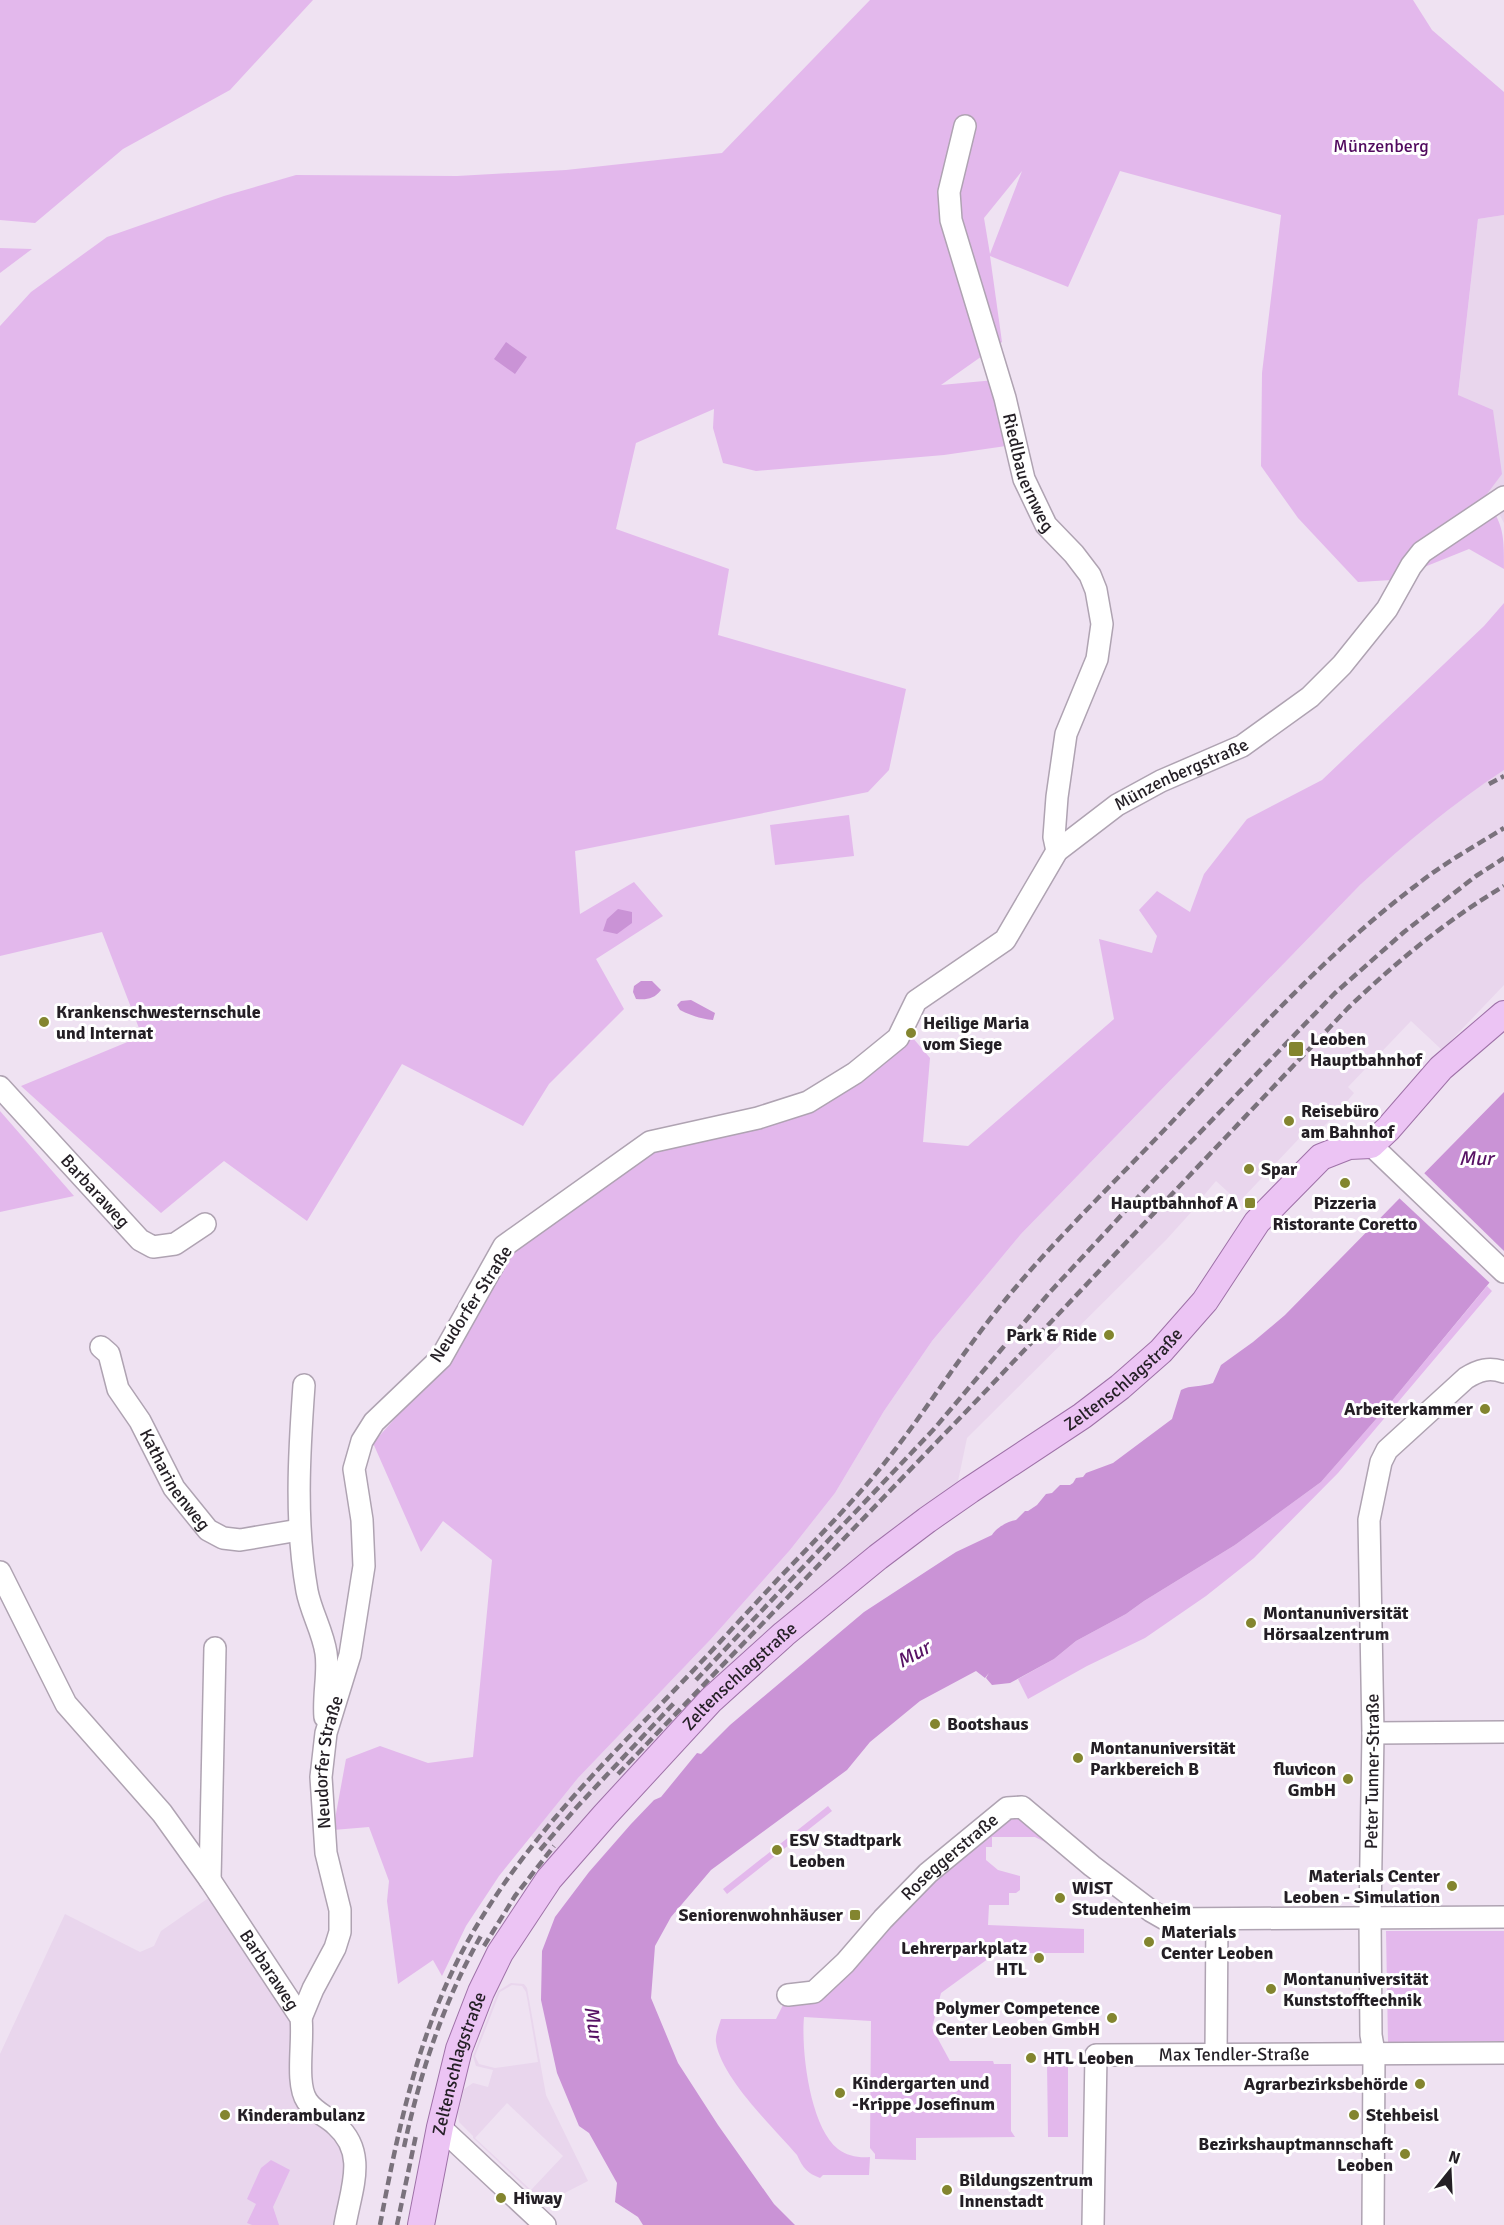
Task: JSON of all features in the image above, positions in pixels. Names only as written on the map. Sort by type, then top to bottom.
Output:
[{"type":"main road","points":[[1371,1145],[1388,1129],[1441,1068],[1504,1014]]},
{"type":"main road","name":"Zeltenschlagstraße","points":[[421,2225],[440,2127],[459,2049],[481,1992],[500,1953],[549,1879],[604,1815],[711,1700],[784,1634],[927,1520],[1082,1416],[1161,1351],[1205,1301],[1257,1222],[1321,1157],[1349,1146],[1371,1145]]},
{"type":"street","name":"Riedlbauernweg","points":[[966,126],[949,192],[951,220],[1005,398],[1024,479],[1046,525],[1074,554],[1090,575],[1096,590],[1102,624],[1096,659],[1066,734],[1057,797],[1054,837],[1057,851]]},
{"type":"street","name":"Münzenbergstraße","points":[[1057,851],[1117,805],[1161,781],[1242,746],[1310,697],[1342,665],[1387,609],[1411,566],[1422,552],[1504,497]]},
{"type":"street","name":"Neudorfer Straße","points":[[301,2018],[313,1989],[335,1948],[340,1932],[340,1910],[326,1853],[321,1777],[326,1733],[350,1655],[364,1566],[362,1520],[354,1468],[362,1442],[375,1422],[441,1358],[504,1246],[650,1142],[758,1118],[808,1102],[855,1073],[898,1038],[916,1001],[1005,940],[1057,851]]},
{"type":"street","name":"Barbaraweg","points":[[0,1087],[140,1240],[153,1247],[175,1244],[205,1224]]},
{"type":"street","points":[[1371,1145],[1504,1272]]},
{"type":"street","name":"Katharinenweg","points":[[101,1347],[109,1354],[117,1389],[140,1421],[174,1488],[208,1530],[223,1538],[240,1540],[299,1530]]},
{"type":"street","name":"Peter Tunner-Straße","points":[[1373,2225],[1374,2052],[1371,2035],[1370,1918],[1374,1733],[1369,1520],[1381,1462],[1387,1450],[1466,1378],[1477,1371],[1495,1371]]},
{"type":"street","points":[[304,1385],[300,1438],[299,1530],[307,1594],[326,1653],[324,1700],[326,1733]]},
{"type":"street","name":"Barbaraweg","points":[[0,1572],[66,1704],[162,1813],[210,1880],[301,2018],[302,2088],[307,2101],[319,2114],[335,2123],[347,2135],[356,2154],[353,2186],[345,2225]]},
{"type":"street","points":[[210,1880],[215,1648]]},
{"type":"street","points":[[1374,1733],[1504,1732]]},
{"type":"street","name":"Roseggerstraße","points":[[788,1995],[814,1992],[845,1963],[883,1918],[928,1873],[1006,1808],[1022,1807],[1069,1838],[1158,1917],[1174,1920],[1217,1920],[1504,1917]]},
{"type":"street","points":[[1216,2054],[1217,1920]]},
{"type":"street","name":"Max Tendler-Straße","points":[[1093,2225],[1096,2055],[1504,2053]]},
{"type":"street","points":[[440,2127],[545,2225]]},
{"type":"shaded area","points":[[1504,215],[1504,523],[1497,510],[1484,498],[1458,396],[1478,219]]},
{"type":"shaded area","points":[[1504,770],[1504,985],[1442,1050],[1411,1021],[1348,1087],[1354,1093],[1338,1112],[1317,1133],[1310,1127],[1239,1202],[1216,1181],[1166,1240],[967,1438],[957,1486],[552,1862],[531,1836],[578,1778],[711,1639],[790,1550],[835,1493],[884,1411],[932,1341],[1021,1234],[1360,885],[1409,840],[1464,796]]},
{"type":"shaded area","points":[[210,1897],[292,2013],[299,2099],[352,2154],[338,2225],[0,2225],[0,2054],[65,1914],[140,1952],[154,1946],[161,1931]]},
{"type":"shaded area","points":[[511,1983],[524,1984],[527,1988],[546,2095],[588,2181],[549,2201],[539,2200],[473,2138],[459,2122],[458,2114],[464,2089],[473,2083],[488,2087],[493,2070],[476,2066],[473,2056],[498,1991]],"holes":[[[512,1985],[522,1986],[526,1992],[538,2062],[495,2068],[479,2064],[475,2056],[500,1992]],[[507,2103],[563,2156],[531,2190],[475,2138]]]},
{"type":"green space","points":[[0,0],[313,0],[230,90],[123,149],[35,223],[0,220]]},
{"type":"green space","name":"Münzenberg","points":[[870,0],[1413,0],[1432,30],[1504,92],[1504,215],[1478,219],[1458,395],[1493,410],[1502,474],[1484,498],[1496,515],[1502,530],[1504,569],[1469,549],[1392,580],[1358,582],[1298,518],[1261,466],[1262,373],[1281,215],[1120,171],[1068,287],[990,256],[1002,342],[941,385],[995,380],[1006,446],[944,455],[756,471],[723,463],[713,428],[714,409],[636,443],[616,529],[729,569],[718,635],[906,689],[889,770],[868,792],[575,851],[580,914],[634,882],[663,916],[596,959],[624,1009],[549,1084],[523,1126],[402,1064],[307,1221],[224,1161],[161,1213],[21,1086],[142,1036],[102,932],[0,956],[0,326],[31,292],[107,237],[224,196],[296,175],[457,176],[566,170],[722,153]],"holes":[[[1022,171],[990,254],[984,218]]]},
{"type":"green space","points":[[0,248],[32,249],[0,273]]},
{"type":"green space","points":[[1504,603],[1504,770],[1466,796],[1360,885],[1021,1234],[932,1341],[884,1411],[835,1493],[790,1550],[711,1639],[578,1778],[499,1876],[466,1926],[442,1976],[433,1960],[398,1984],[387,1901],[389,1881],[369,1827],[333,1830],[346,1759],[380,1746],[428,1763],[473,1757],[492,1560],[443,1521],[421,1552],[373,1443],[447,1360],[509,1249],[654,1147],[726,1136],[814,1109],[912,1037],[930,1058],[923,1142],[968,1146],[1114,1019],[1099,939],[1152,953],[1157,936],[1139,910],[1157,891],[1190,912],[1204,874],[1247,819],[1322,780],[1484,626]]},
{"type":"green space","points":[[849,815],[854,856],[775,865],[770,825]]},
{"type":"green space","points":[[0,1111],[74,1196],[0,1212]]},
{"type":"green space","points":[[1487,1286],[1492,1291],[1338,1473],[1254,1558],[1206,1596],[1145,1638],[1087,1666],[1028,1699],[1018,1679],[1054,1659],[1076,1641],[1126,1614],[1235,1545],[1321,1482]]},
{"type":"green space","name":"ESV Stadtpark Leoben","points":[[828,1806],[832,1811],[727,1894],[723,1889]]},
{"type":"green space","points":[[1007,1808],[1057,1838],[1051,1845],[1035,1837],[992,1837],[992,1847],[986,1847],[986,1860],[998,1870],[1020,1876],[1020,1890],[1016,1893],[1009,1893],[1009,1905],[989,1905],[988,1925],[1084,1929],[1084,1953],[996,1953],[941,1993],[932,2028],[950,2061],[993,2061],[994,2064],[1011,2064],[1011,2131],[1015,2137],[916,2138],[916,2160],[875,2159],[875,2154],[870,2148],[871,2021],[804,2017],[806,2068],[809,2088],[820,2124],[838,2149],[853,2156],[870,2157],[869,2175],[823,2175],[820,2178],[816,2176],[803,2167],[797,2155],[749,2102],[727,2071],[716,2042],[721,2019],[776,2019],[788,1995],[814,1992]]},
{"type":"green space","points":[[1386,1931],[1504,1931],[1504,2041],[1388,2042]]},
{"type":"green space","points":[[1047,2062],[1068,2063],[1068,2137],[1048,2137]]},
{"type":"green space","points":[[271,2160],[290,2170],[273,2207],[279,2225],[252,2225],[247,2223],[256,2204],[247,2199],[261,2168]]},
{"type":"water","points":[[506,342],[527,357],[515,374],[494,359]]},
{"type":"water","points":[[618,909],[632,912],[632,923],[617,934],[603,931],[607,919]]},
{"type":"water","points":[[641,981],[652,981],[661,990],[650,998],[636,999],[633,992],[634,986]]},
{"type":"water","points":[[691,1000],[715,1013],[713,1020],[680,1010],[677,1005],[681,1001]]},
{"type":"water","name":"Mur","points":[[1504,1092],[1504,1265],[1391,1402],[1321,1482],[1235,1545],[1126,1614],[1076,1641],[1054,1659],[1010,1683],[992,1685],[986,1678],[989,1673],[985,1678],[976,1671],[920,1701],[870,1742],[847,1770],[711,1870],[671,1917],[655,1946],[651,1998],[678,2063],[718,2125],[774,2204],[795,2225],[643,2225],[638,2217],[615,2202],[617,2183],[589,2133],[579,2126],[557,2073],[541,2000],[542,1951],[555,1917],[589,1872],[654,1800],[661,1797],[697,1753],[701,1754],[730,1725],[864,1612],[956,1552],[992,1535],[1002,1525],[1016,1520],[1060,1485],[1070,1485],[1076,1478],[1113,1463],[1172,1419],[1181,1390],[1213,1383],[1221,1365],[1285,1315]]},
{"type":"pier","points":[[1422,1171],[1504,1251],[1504,1269],[1492,1285],[1397,1196]]},
{"type":"railway","points":[[1489,784],[1504,776]]},
{"type":"railway","points":[[380,2225],[405,2107],[442,1994],[479,1922],[498,1892],[541,1835],[612,1755],[836,1519],[904,1438],[1006,1299],[1045,1254],[1258,1030],[1320,968],[1385,910],[1440,868],[1504,828]]},
{"type":"railway","points":[[696,1680],[934,1429],[1050,1292],[1154,1180],[1335,993],[1404,932],[1476,876],[1504,858]]},
{"type":"railway","points":[[618,1774],[980,1397],[1348,1008],[1423,942],[1504,886]]},
{"type":"railway","points":[[540,1850],[675,1702]]},
{"type":"railway","points":[[484,1946],[515,1896],[554,1846]]},
{"type":"railway","points":[[404,2147],[435,2038],[456,1985],[482,1934]]},
{"type":"railway","points":[[397,2225],[416,2135]]},
{"type":"place","name":"Krankenschwesternschule und Internat","points":[[44,1022]]},
{"type":"place","name":"Heilige Maria vom Siege","points":[[911,1033]]},
{"type":"place","name":"Leoben Hauptbahnhof","points":[[1296,1049]]},
{"type":"place","name":"Reisebüro am Bahnhof","points":[[1289,1121]]},
{"type":"place","name":"Spar","points":[[1249,1169]]},
{"type":"place","name":"Pizzeria Ristorante Coretto","points":[[1345,1183]]},
{"type":"place","name":"Hauptbahnhof A","points":[[1250,1203]]},
{"type":"place","name":"Park & Ride","points":[[1109,1335]]},
{"type":"place","name":"Arbeiterkammer","points":[[1485,1409]]},
{"type":"place","name":"Montanuniversität Hörsaalzentrum","points":[[1251,1623]]},
{"type":"place","name":"Bootshaus","points":[[935,1724]]},
{"type":"place","name":"Montanuniversität Parkbereich B","points":[[1078,1758]]},
{"type":"place","name":"fluvicon GmbH","points":[[1348,1779]]},
{"type":"place","name":"ESV Stadtpark Leoben","points":[[777,1850]]},
{"type":"place","name":"Materials Center Leoben - Simulation","points":[[1452,1886]]},
{"type":"place","name":"WIST Studentenheim","points":[[1060,1898]]},
{"type":"place","name":"Seniorenwohnhäuser","points":[[855,1915]]},
{"type":"place","name":"Materials Center Leoben","points":[[1149,1942]]},
{"type":"place","name":"Lehrerparkplatz HTL","points":[[1039,1958]]},
{"type":"place","name":"Montanuniversität Kunststofftechnik","points":[[1271,1989]]},
{"type":"place","name":"Polymer Competence Center Leoben GmbH","points":[[1112,2018]]},
{"type":"place","name":"HTL Leoben","points":[[1031,2058]]},
{"type":"place","name":"Agrarbezirksbehörde","points":[[1420,2084]]},
{"type":"place","name":"Kindergarten und -Krippe Josefinum","points":[[840,2093]]},
{"type":"place","name":"Kinderambulanz","points":[[225,2115]]},
{"type":"place","name":"Stehbeisl","points":[[1354,2115]]},
{"type":"place","name":"Bezirkshauptmannschaft Leoben","points":[[1405,2154]]},
{"type":"place","name":"Bildungszentrum Innenstadt","points":[[947,2190]]},
{"type":"place","name":"Hiway","points":[[501,2198]]}]
